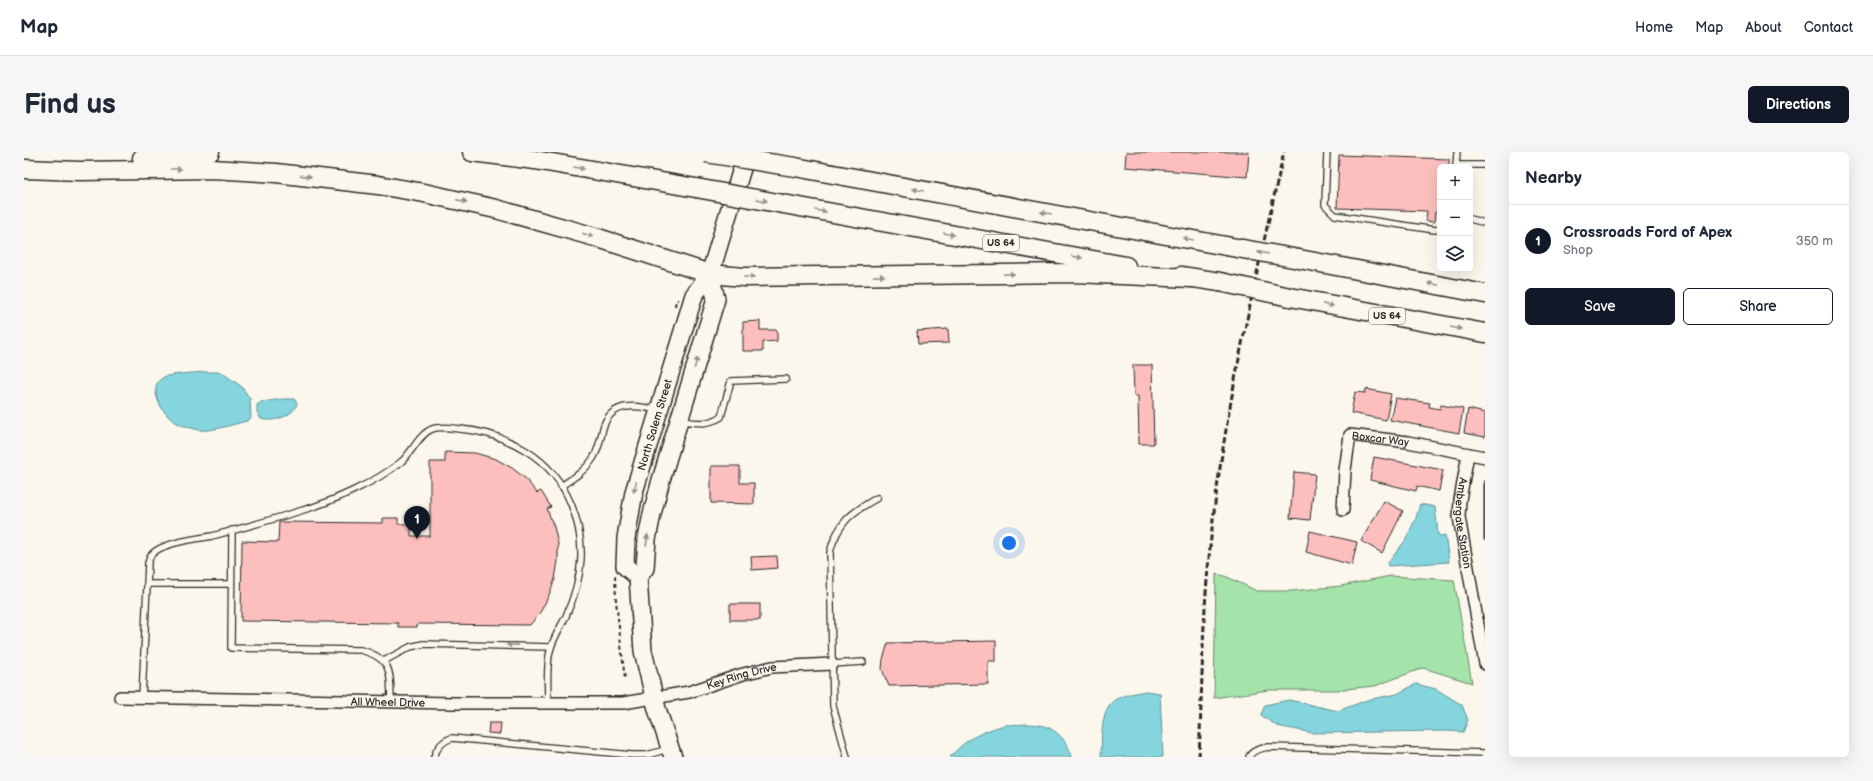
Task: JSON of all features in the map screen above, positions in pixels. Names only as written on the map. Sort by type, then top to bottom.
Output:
[{"type":"highway","points":[[25,170],[210,152]]},
{"type":"highway","name":"US 64","points":[[472,152],[535,160],[696,188],[1220,282],[1290,297],[1485,333]]},
{"type":"highway","points":[[703,152],[795,167],[1485,294]]},
{"type":"highway","points":[[25,170],[80,171],[212,169],[276,172],[378,185],[424,193],[496,209],[595,237],[710,274],[744,277],[1075,273],[1192,278]]},
{"type":"main road","name":"North Salem Street","points":[[638,577],[625,566],[628,521],[637,480],[694,295],[710,274],[747,152]]},
{"type":"main road","points":[[672,753],[654,699],[643,651],[638,577],[645,568],[647,539],[652,514],[716,299],[710,274]]},
{"type":"main road","points":[[652,514],[651,474],[666,422],[665,416],[658,410]]},
{"type":"street","name":"Boxcar Way","points":[[1343,510],[1345,470],[1350,434],[1408,442],[1485,457]]},
{"type":"street","name":"Ambergate Station","points":[[1468,454],[1460,500],[1459,517],[1485,664]]},
{"type":"street","name":"Key Ring Drive","points":[[654,699],[689,692],[737,676],[772,668],[832,664]]},
{"type":"street","name":"All Wheel Drive","points":[[120,697],[548,704],[623,703],[654,699]]},
{"type":"lane","points":[[1327,152],[1325,205],[1335,215],[1437,230]]},
{"type":"lane","points":[[1456,164],[1457,152]]},
{"type":"lane","points":[[1473,166],[1485,166]]},
{"type":"lane","points":[[1473,220],[1485,223]]},
{"type":"lane","points":[[679,421],[710,423],[720,417],[731,381],[786,379]]},
{"type":"lane","points":[[561,486],[576,476],[592,461],[599,446],[606,421],[615,411],[629,406],[658,410]]},
{"type":"lane","points":[[142,698],[148,563],[152,553],[177,543],[232,530],[309,508],[354,489],[391,470],[412,451],[426,433],[438,428],[469,430],[486,433],[506,439],[520,446],[542,462],[561,486],[571,504],[580,534],[581,569],[572,603],[551,647],[548,704]]},
{"type":"lane","points":[[847,757],[833,706],[830,552],[835,535],[851,514],[878,498]]},
{"type":"lane","points":[[232,530],[231,648],[361,650],[373,653],[384,662],[389,673],[391,702]]},
{"type":"lane","points":[[147,584],[231,584]]},
{"type":"lane","points":[[384,662],[404,650],[423,644],[551,647]]},
{"type":"lane","points":[[832,664],[863,662]]},
{"type":"lane","points":[[434,757],[439,746],[452,738],[632,755],[672,753]]},
{"type":"lane","points":[[1249,757],[1250,754],[1258,749],[1268,747],[1485,753]]},
{"type":"green space","points":[[1216,574],[1225,576],[1257,591],[1292,591],[1341,586],[1390,576],[1454,580],[1472,683],[1423,668],[1375,686],[1336,690],[1269,690],[1214,698]]},
{"type":"water","points":[[221,372],[242,387],[250,399],[251,418],[247,421],[216,429],[199,430],[184,426],[170,418],[161,407],[158,400],[156,387],[159,381],[164,377],[177,374]]},
{"type":"water","points":[[294,399],[297,403],[292,412],[277,419],[261,419],[257,412],[257,405],[261,402]]},
{"type":"water","points":[[1420,504],[1435,507],[1438,534],[1440,536],[1445,535],[1449,562],[1388,566],[1387,564],[1405,541],[1416,518]]},
{"type":"water","points":[[1416,684],[1436,689],[1462,705],[1468,720],[1463,732],[1313,733],[1277,726],[1261,715],[1265,705],[1289,700],[1338,711],[1367,700],[1397,694]]},
{"type":"water","points":[[1146,691],[1160,693],[1163,757],[1101,757],[1102,728],[1107,708],[1114,700],[1118,698]]},
{"type":"water","points":[[1036,724],[1045,726],[1060,736],[1068,746],[1071,757],[950,757],[975,736],[1004,725]]},
{"type":"building","points":[[1126,152],[1249,152],[1247,177],[1125,167]]},
{"type":"building","points":[[1339,155],[1449,159],[1449,164],[1437,164],[1437,212],[1435,212],[1434,222],[1426,221],[1427,211],[1337,208]]},
{"type":"building","points":[[760,321],[760,330],[777,330],[777,341],[763,342],[763,351],[743,351],[743,322]]},
{"type":"building","points":[[948,329],[949,343],[918,344],[917,331]]},
{"type":"building","points":[[1133,365],[1152,365],[1154,444],[1139,444],[1138,396],[1134,396]]},
{"type":"building","points":[[1366,389],[1391,394],[1386,420],[1351,413],[1355,392],[1365,393]]},
{"type":"building","points":[[1395,398],[1430,403],[1429,407],[1440,409],[1441,405],[1463,409],[1459,433],[1390,420]]},
{"type":"building","points":[[1468,409],[1485,413],[1485,437],[1464,433]]},
{"type":"building","points":[[445,452],[475,453],[496,459],[512,468],[525,478],[537,493],[541,491],[551,507],[547,509],[554,527],[558,544],[558,561],[555,579],[541,611],[530,625],[418,624],[417,627],[398,627],[398,623],[241,621],[242,541],[278,542],[279,522],[383,523],[383,518],[398,518],[398,524],[411,524],[411,536],[430,536],[430,462],[445,462]]},
{"type":"building","points":[[1374,457],[1443,470],[1439,491],[1417,486],[1416,491],[1370,480]]},
{"type":"building","points":[[711,466],[740,466],[740,483],[754,483],[754,504],[711,503]]},
{"type":"building","points":[[1294,472],[1315,474],[1310,520],[1290,518]]},
{"type":"building","points":[[1485,481],[1485,540],[1484,540]]},
{"type":"building","points":[[1384,501],[1403,511],[1382,553],[1361,541]]},
{"type":"building","points":[[1310,531],[1357,542],[1352,565],[1306,552]]},
{"type":"building","points":[[777,556],[778,568],[752,570],[751,557]]},
{"type":"building","points":[[730,604],[760,604],[760,620],[730,620]]},
{"type":"building","points":[[996,641],[996,661],[988,661],[988,684],[889,686],[882,669],[883,659],[888,643]]},
{"type":"building","points":[[489,723],[501,723],[500,734],[488,733]]},
{"type":"railway","points":[[1199,757],[1203,640],[1213,516],[1229,411],[1249,307],[1284,152]]},
{"type":"place","name":"Crossroads Ford of Apex","points":[[417,539]]}]
